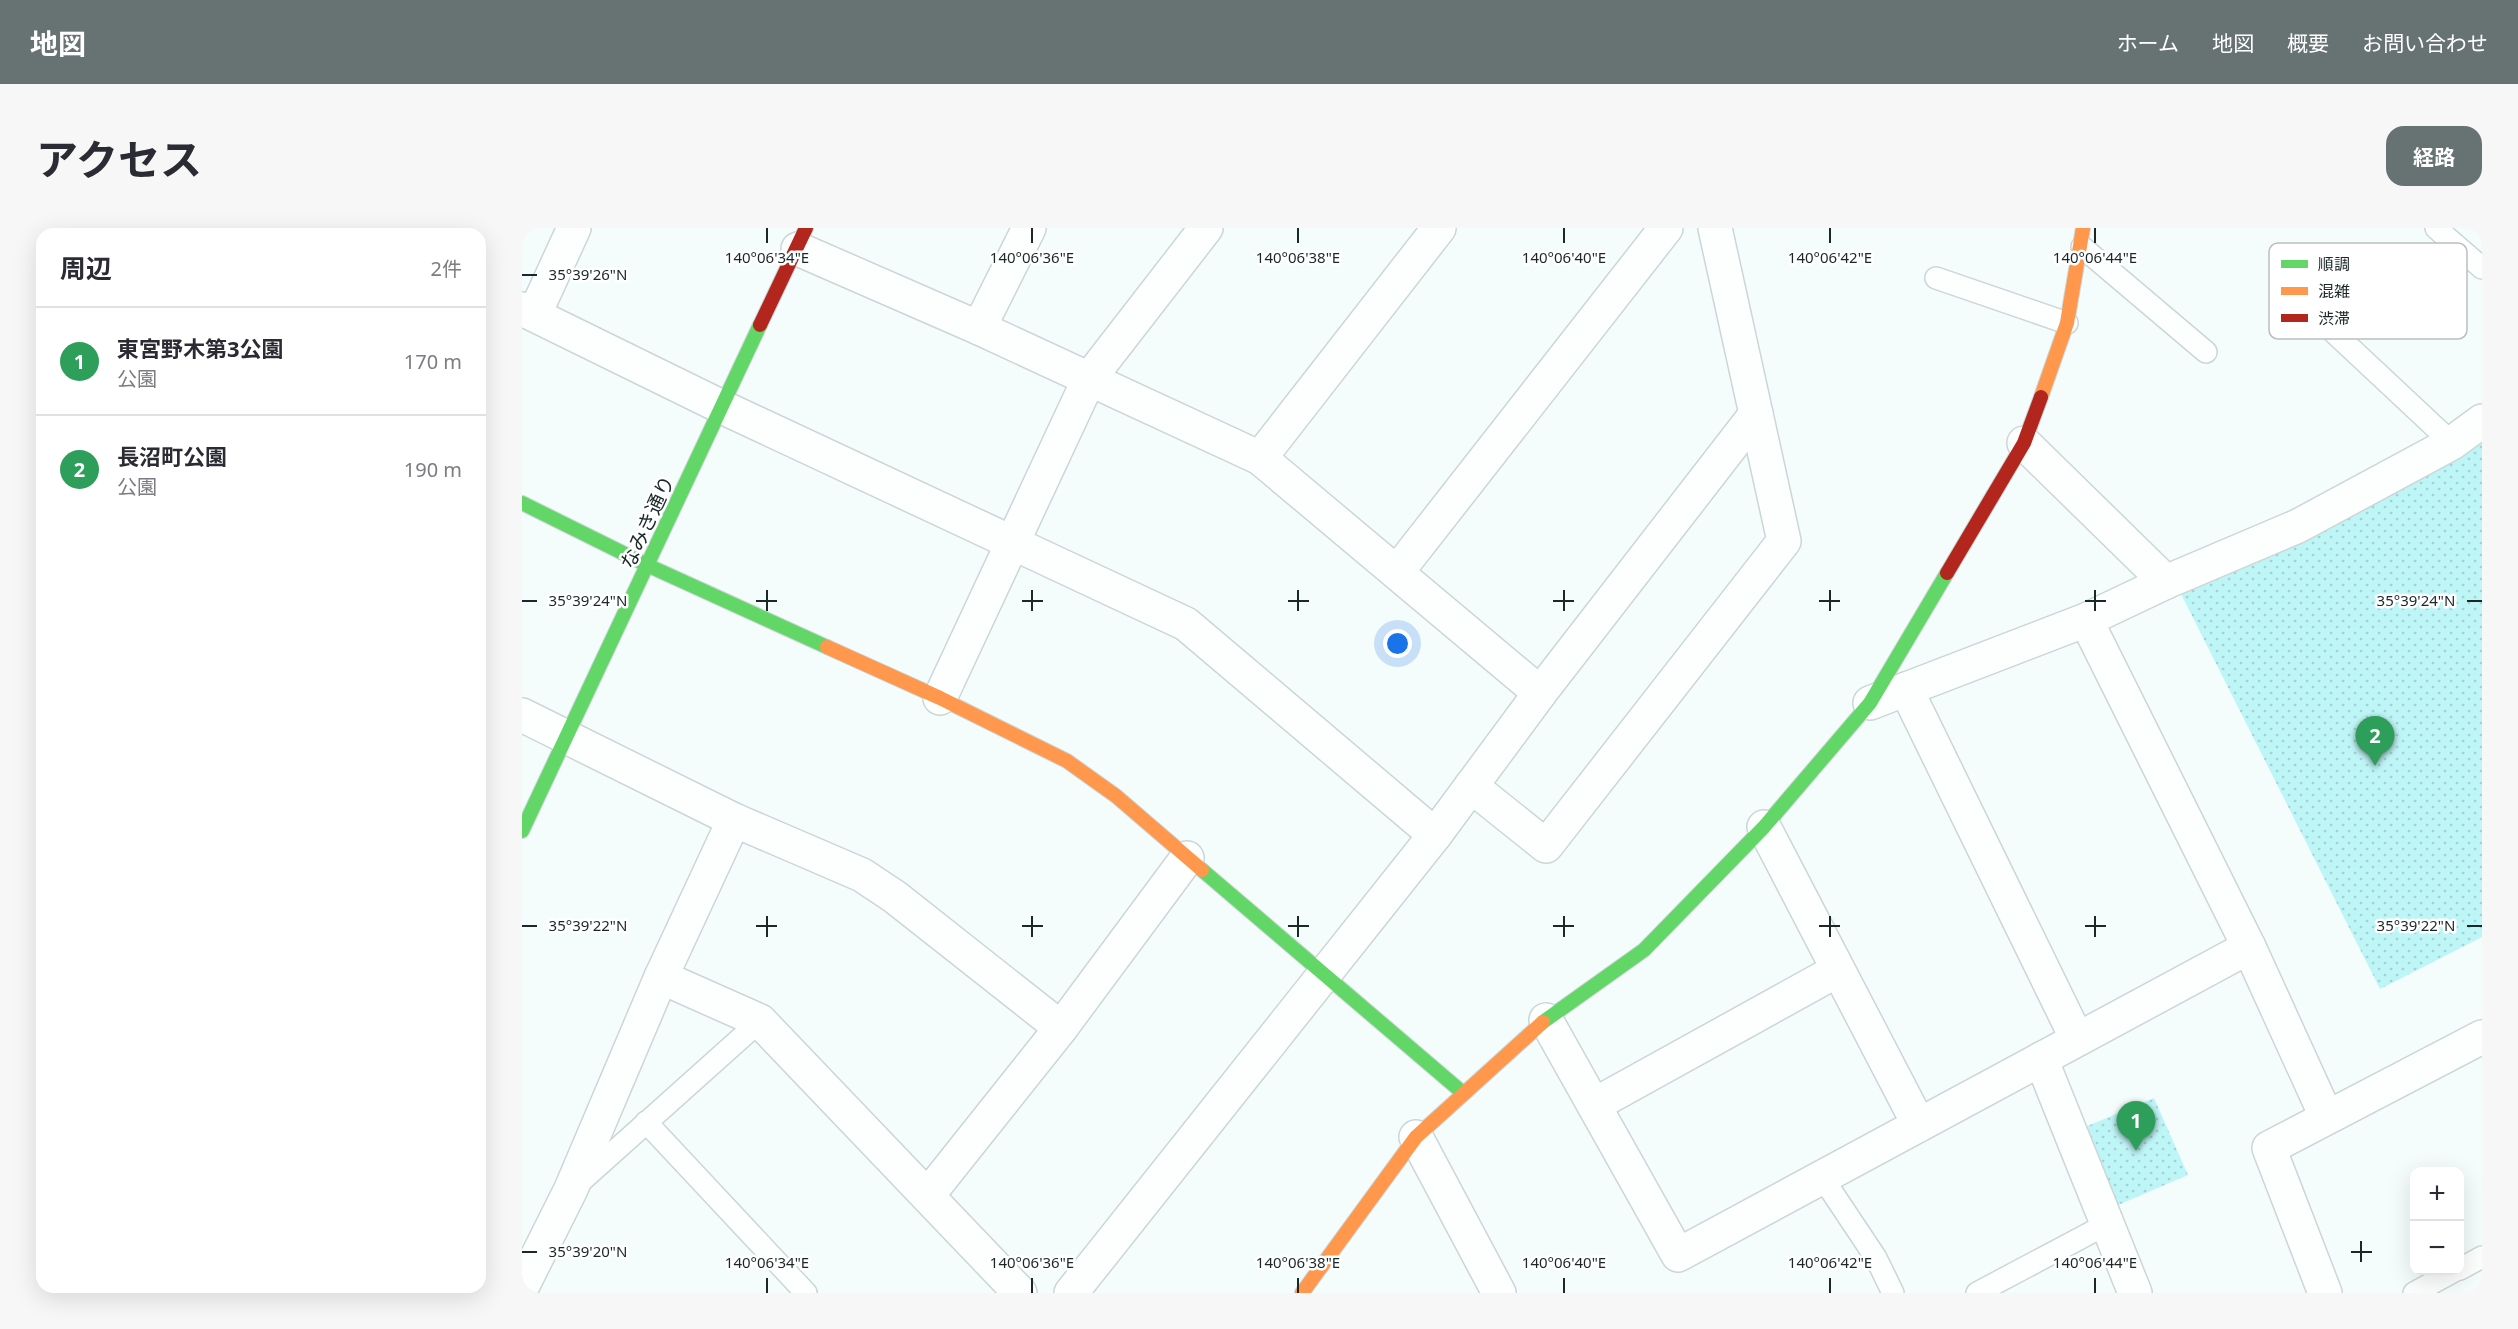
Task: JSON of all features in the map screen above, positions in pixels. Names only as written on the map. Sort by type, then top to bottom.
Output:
[{"type":"street","points":[[574,228],[528,311],[722,407],[1186,624],[1435,835]]},
{"type":"street","points":[[979,328],[1029,228]]},
{"type":"street","points":[[940,698],[1089,379],[1206,228]]},
{"type":"street","points":[[1260,458],[1439,228]]},
{"type":"street","points":[[1397,572],[1666,228]]},
{"type":"street","points":[[1472,786],[1546,846],[1784,541],[1715,228]]},
{"type":"street","points":[[1302,1293],[1416,1137],[1546,1020],[1644,950],[1764,827],[1869,703],[2024,443],[2067,323],[2083,237]]},
{"type":"street","points":[[802,238],[979,328],[1260,458],[1540,693]]},
{"type":"street","name":"なみき通り","points":[[522,831],[802,238]]},
{"type":"street","points":[[1071,1293],[1323,973],[1435,835],[1540,693],[1756,414]]},
{"type":"street","points":[[1869,703],[2086,620],[2166,582],[2298,526],[2452,443],[2482,421]]},
{"type":"street","points":[[2024,443],[2166,582]]},
{"type":"street","points":[[522,503],[649,566],[940,698],[1067,761],[1116,795],[1463,1093]]},
{"type":"street","points":[[2086,620],[2249,947],[2326,1116]]},
{"type":"street","points":[[1906,689],[2077,1039]]},
{"type":"street","points":[[522,715],[567,735],[734,820],[861,875],[894,897],[1062,1028]]},
{"type":"street","points":[[522,1287],[571,1189],[661,977],[734,820]]},
{"type":"street","points":[[1764,827],[1919,1125]]},
{"type":"street","points":[[928,1195],[1062,1028],[1187,858]]},
{"type":"street","points":[[1546,1020],[1678,1255],[2249,947]]},
{"type":"street","points":[[1594,1105],[1838,970]]},
{"type":"street","points":[[661,977],[760,1021],[1020,1293]]},
{"type":"street","points":[[2325,1293],[2270,1148],[2326,1116],[2482,1037]]},
{"type":"street","points":[[2041,1059],[2134,1293]]},
{"type":"street","points":[[1416,1137],[1499,1293]]},
{"type":"lane","points":[[2436,228],[2453,243]]},
{"type":"lane","points":[[2083,237],[2206,352]]},
{"type":"lane","points":[[2467,255],[2482,268]]},
{"type":"lane","points":[[1936,279],[2067,323]]},
{"type":"lane","points":[[2341,339],[2452,443]]},
{"type":"lane","points":[[571,1189],[760,1021]]},
{"type":"lane","points":[[646,1122],[806,1293]]},
{"type":"lane","points":[[1822,1177],[1876,1258],[1893,1293]]},
{"type":"lane","points":[[1977,1293],[2107,1224]]},
{"type":"lane","points":[[2464,1267],[2482,1257]]},
{"type":"lane","points":[[2414,1293],[2448,1275]]},
{"type":"shaded area","points":[[2482,436],[2482,937],[2380,989],[2181,594],[2435,470]]},
{"type":"shaded area","points":[[2154,1098],[2188,1175],[2118,1205],[2085,1127]]},
{"type":"traffic: fast","points":[[522,831],[760,325]]},
{"type":"traffic: fast","points":[[522,503],[649,566],[827,647]]},
{"type":"traffic: fast","points":[[1543,1022],[1644,950],[1764,827],[1870,703],[1947,573]]},
{"type":"traffic: fast","points":[[1202,870],[1463,1093]]},
{"type":"traffic: slow","points":[[2041,397],[2067,323],[2083,228]]},
{"type":"traffic: slow","points":[[827,647],[940,698],[1067,761],[1116,796],[1202,870]]},
{"type":"traffic: slow","points":[[1302,1293],[1416,1137],[1543,1022]]},
{"type":"traffic: jam","points":[[760,325],[806,228]]},
{"type":"traffic: jam","points":[[1947,573],[2024,443],[2041,397]]},
{"type":"place","name":"長沼町公園","points":[[2375,766]]},
{"type":"place","name":"東宮野木第3公園","points":[[2136,1151]]}]
